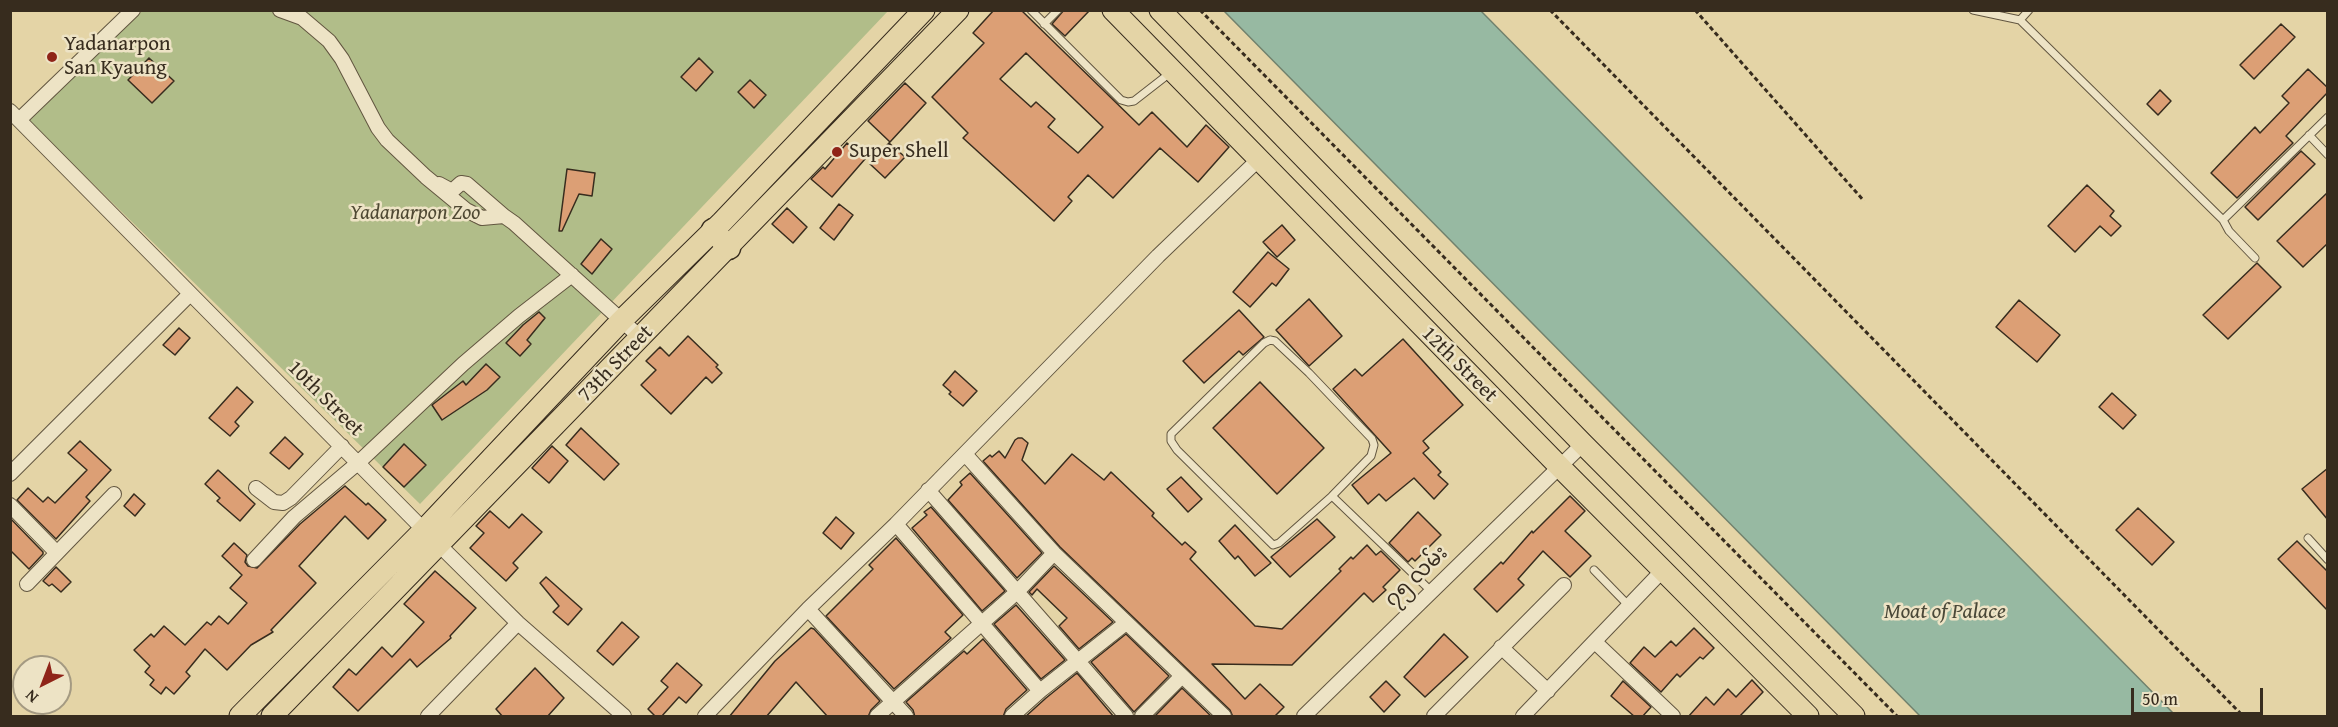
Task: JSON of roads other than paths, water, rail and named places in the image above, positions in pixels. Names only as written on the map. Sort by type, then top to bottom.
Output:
[{"type":"highway","points":[[713,230],[729,248]]},
{"type":"main road","name":"73th Street","points":[[240,717],[424,530],[621,321],[713,230],[924,10]]},
{"type":"main road","name":"73th Street","points":[[272,717],[958,10]]},
{"type":"main road","name":"12th Street","points":[[1113,10],[1808,717]]},
{"type":"main road","name":"12th Street","points":[[1160,10],[1583,444],[1854,717]]},
{"type":"street","points":[[15,115],[133,10]]},
{"type":"street","points":[[280,10],[302,18],[328,41],[342,59],[378,128],[387,140],[426,177],[466,210],[482,218],[504,216]]},
{"type":"street","name":"10th Street","points":[[15,115],[513,618],[621,713]]},
{"type":"street","points":[[705,717],[808,609],[896,524],[1158,256],[1258,160]]},
{"type":"street","points":[[426,177],[452,191],[461,183],[466,184],[525,232],[641,339]]},
{"type":"street","points":[[254,560],[294,517],[359,462],[471,357],[572,275]]},
{"type":"street","points":[[10,474],[190,294]]},
{"type":"street","name":"၇၅ လမ်း","points":[[1304,717],[1583,444]]},
{"type":"street","points":[[256,488],[274,502],[283,503],[291,498],[342,446]]},
{"type":"street","points":[[965,454],[1054,553],[1224,717]]},
{"type":"street","points":[[928,490],[1126,717]]},
{"type":"street","points":[[27,584],[114,494]]},
{"type":"street","points":[[10,505],[57,553]]},
{"type":"street","points":[[896,524],[980,624],[1040,690]]},
{"type":"street","points":[[876,717],[1017,592],[1054,553]]},
{"type":"street","points":[[1523,717],[1663,570]]},
{"type":"street","points":[[1434,717],[1564,585]]},
{"type":"street","points":[[808,609],[906,717]]},
{"type":"street","points":[[428,717],[513,618]]},
{"type":"street","points":[[1012,717],[1040,690],[1079,662],[1126,623]]},
{"type":"street","points":[[1595,642],[1673,717]]},
{"type":"street","points":[[1501,647],[1548,691]]},
{"type":"street","points":[[1142,717],[1182,676]]},
{"type":"lane","points":[[1031,10],[1121,100],[1128,102],[1139,97],[1172,71]]},
{"type":"lane","points":[[1044,24],[1058,10]]},
{"type":"lane","points":[[1973,10],[2020,20],[2223,220],[2229,231],[2255,258]]},
{"type":"lane","points":[[2020,20],[2029,10]]},
{"type":"lane","points":[[2223,220],[2328,117]]},
{"type":"lane","points":[[2308,135],[2328,155]]},
{"type":"lane","points":[[1270,340],[1275,341],[1372,439],[1374,451],[1371,456],[1332,496],[1279,543],[1273,545],[1177,450],[1171,441],[1171,434],[1264,343],[1270,340]]},
{"type":"lane","points":[[1332,496],[1432,592]]},
{"type":"lane","points":[[2308,538],[2328,560]]},
{"type":"lane","points":[[1594,570],[1629,606]]},
{"type":"water","name":"Moat of Palace","points":[[1224,11],[1481,11],[2176,716],[1920,716]]},
{"type":"place","name":"Yadanarpon San Kyaung","points":[[52,57]]},
{"type":"place","name":"Super Shell","points":[[837,152]]},
{"type":"park label","name":"Yadanarpon Zoo","points":[[415,214]]}]
